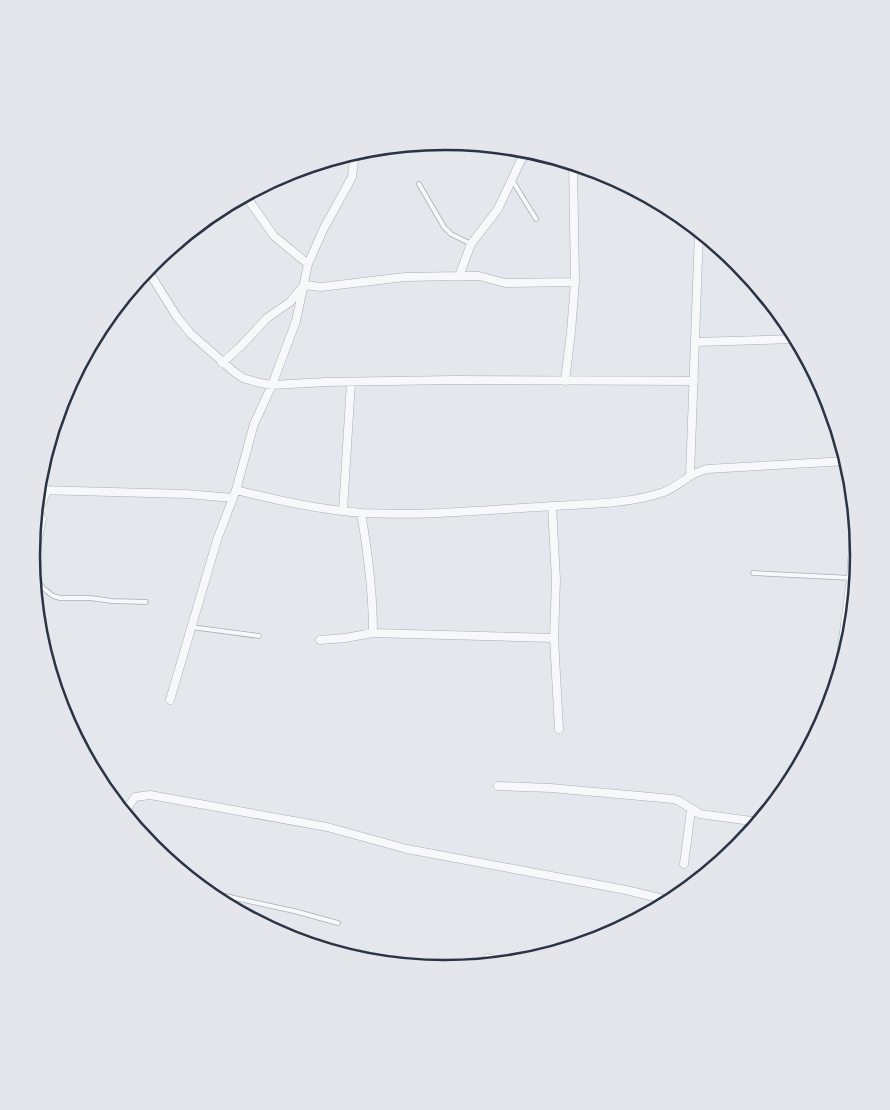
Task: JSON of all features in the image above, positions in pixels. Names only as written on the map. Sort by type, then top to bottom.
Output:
[{"type":"street","points":[[459,276],[471,244],[498,209],[523,158]]},
{"type":"street","points":[[170,700],[254,424],[272,385],[296,321],[308,264],[324,228],[352,177],[354,161]]},
{"type":"street","points":[[565,381],[572,332],[575,282],[573,170]]},
{"type":"street","points":[[249,201],[274,236],[308,264]]},
{"type":"street","points":[[690,476],[699,240]]},
{"type":"street","points":[[304,285],[321,286],[405,277],[459,276],[479,276],[505,283],[575,282]]},
{"type":"street","points":[[151,277],[177,317],[191,334],[222,362],[243,378],[272,385],[351,382],[694,381]]},
{"type":"street","points":[[222,362],[241,346],[267,318],[290,302],[304,285]]},
{"type":"street","points":[[695,342],[788,339]]},
{"type":"street","points":[[343,510],[351,382]]},
{"type":"street","points":[[44,494],[47,490],[234,494],[361,512],[438,512],[552,506],[641,498],[665,492],[707,468],[839,461]]},
{"type":"street","points":[[552,506],[556,572],[554,638],[559,729]]},
{"type":"street","points":[[361,512],[368,549],[373,595],[373,633]]},
{"type":"street","points":[[846,615],[848,596]]},
{"type":"street","points":[[320,640],[373,633],[554,638]]},
{"type":"street","points":[[498,786],[551,788],[673,799],[700,814],[750,821]]},
{"type":"street","points":[[128,807],[136,797],[150,795],[327,827],[407,848],[660,898]]},
{"type":"street","points":[[684,864],[691,810]]},
{"type":"lane","points":[[512,180],[536,219]]},
{"type":"lane","points":[[419,184],[444,227],[451,234],[471,244]]},
{"type":"lane","points":[[753,573],[849,578]]},
{"type":"lane","points":[[41,584],[53,596],[60,598],[146,602]]},
{"type":"lane","points":[[191,627],[259,636]]},
{"type":"lane","points":[[226,896],[294,911],[338,924]]}]
